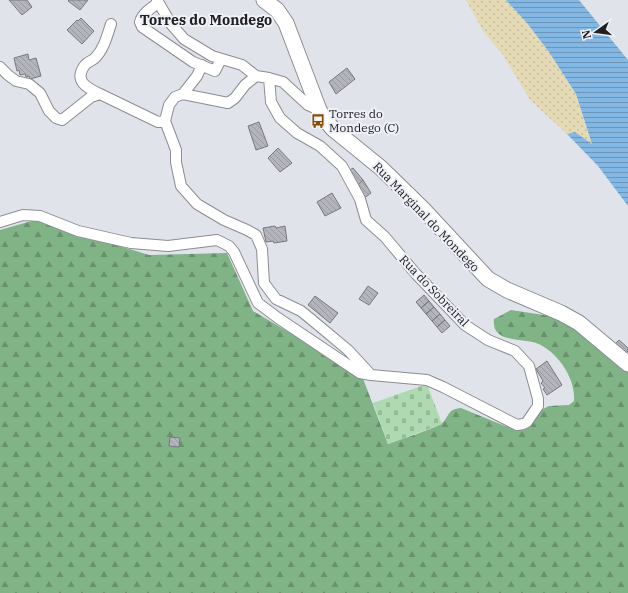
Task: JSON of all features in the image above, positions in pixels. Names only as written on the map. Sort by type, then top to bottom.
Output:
[{"type":"main road","name":"Rua Marginal do Mondego","points":[[264,0],[277,10],[286,23],[319,110],[333,129],[381,168],[423,209],[488,279],[507,290],[561,313],[579,323],[628,364]]},
{"type":"street","points":[[221,59],[215,71],[193,62],[140,24],[142,16],[157,1],[171,24],[181,36],[209,55],[242,65],[256,76],[283,82],[308,105],[319,110]]},
{"type":"street","points":[[111,24],[104,46],[95,58],[85,64],[80,75],[82,84],[88,89],[158,122],[165,121]]},
{"type":"street","points":[[202,65],[197,76],[183,94],[175,97],[169,105],[165,121],[176,150],[176,162],[181,186],[198,204],[224,220],[256,235],[262,249],[264,282],[276,299],[301,312],[312,320],[348,350],[371,375]]},
{"type":"street","points":[[0,67],[16,81],[29,84],[40,93],[49,111],[56,118],[62,120],[92,97],[100,94]]},
{"type":"street","points":[[183,94],[228,103],[235,98],[244,85],[256,76]]},
{"type":"street","name":"Rua do Sobreiral","points":[[0,222],[23,215],[40,216],[78,231],[131,243],[168,246],[217,240],[229,246],[234,252],[258,303],[360,373],[427,380],[517,425],[527,422],[538,406],[538,399],[529,366],[515,351],[488,340],[465,325],[416,274],[385,237],[366,220],[360,199],[342,166],[320,146],[297,133],[280,118],[271,102],[269,78]]},
{"type":"green space","points":[[35,220],[149,255],[227,253],[253,311],[362,376],[388,444],[439,425],[445,420],[451,411],[456,409],[461,408],[505,426],[518,428],[549,406],[569,405],[574,401],[572,383],[564,366],[558,359],[551,352],[536,343],[502,336],[494,327],[494,319],[511,310],[563,318],[628,370],[628,593],[0,593],[0,230]]},
{"type":"green space","points":[[427,384],[442,424],[388,444],[373,403]]},
{"type":"sand","points":[[466,0],[506,0],[527,23],[549,52],[576,94],[592,145],[575,132],[567,134],[530,100],[503,55],[483,31]]},
{"type":"water","points":[[506,0],[579,0],[628,60],[628,206],[598,166],[567,134],[575,132],[592,144],[576,94],[549,52],[527,23]]},
{"type":"building","points":[[9,0],[27,0],[32,7],[22,15]]},
{"type":"building","points":[[88,0],[80,10],[68,1]]},
{"type":"building","points":[[81,18],[94,31],[82,44],[67,30]]},
{"type":"building","points":[[28,54],[29,60],[36,58],[41,76],[30,79],[29,76],[26,77],[25,74],[20,75],[19,70],[17,71],[14,58]]},
{"type":"building","points":[[347,68],[355,79],[336,94],[329,82]]},
{"type":"building","points":[[259,122],[268,146],[256,150],[248,126]]},
{"type":"building","points":[[278,148],[292,163],[280,172],[268,158]]},
{"type":"building","points":[[353,168],[363,180],[357,186],[347,172]]},
{"type":"building","points":[[363,180],[371,193],[363,199],[357,186]]},
{"type":"building","points":[[332,193],[341,208],[325,216],[317,202]]},
{"type":"building","points":[[275,226],[276,228],[285,226],[287,241],[274,243],[273,241],[266,242],[263,228]]},
{"type":"building","points":[[368,286],[378,293],[369,305],[359,299]]},
{"type":"building","points":[[424,295],[429,301],[421,308],[416,302]]},
{"type":"building","points":[[315,296],[338,313],[330,323],[308,305]]},
{"type":"building","points":[[429,301],[434,307],[426,314],[421,308]]},
{"type":"building","points":[[434,307],[440,314],[432,321],[426,314]]},
{"type":"building","points":[[440,314],[445,320],[437,327],[432,321]]},
{"type":"building","points":[[445,320],[450,326],[442,333],[437,327]]},
{"type":"building","points":[[619,340],[628,348],[628,351],[625,354],[614,345]]},
{"type":"building","points":[[547,361],[562,385],[547,395],[543,389],[545,388],[541,383],[543,381],[536,369]]},
{"type":"building","points":[[170,437],[180,438],[179,447],[169,446]]},
{"type":"place","name":"Torres do Mondego (C)","points":[[318,121]]},
{"type":"district","name":"Torres do Mondego","points":[[206,20]]}]
